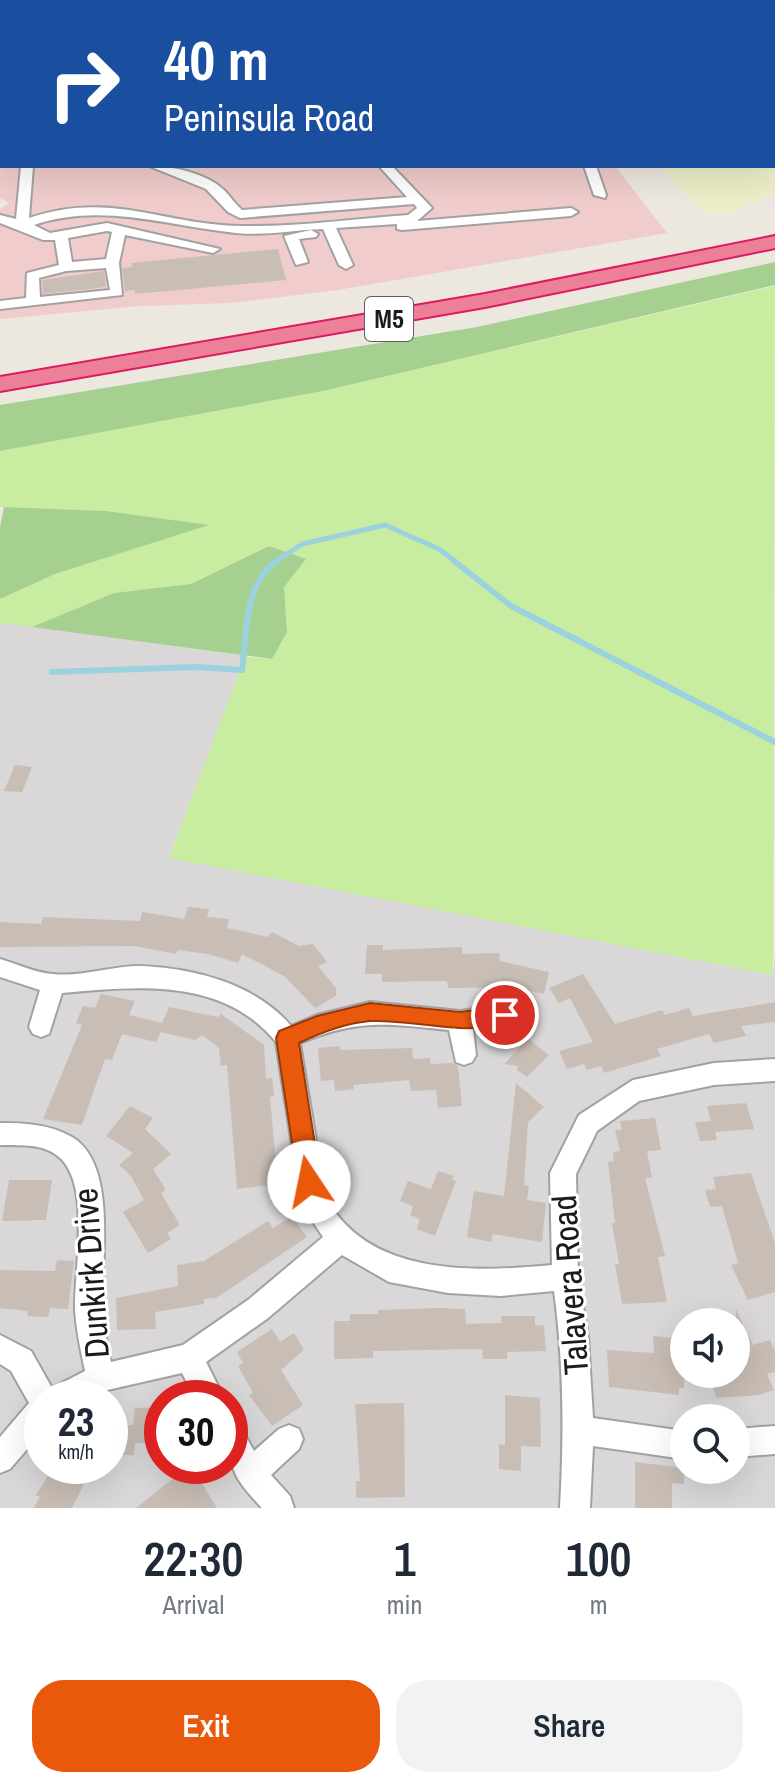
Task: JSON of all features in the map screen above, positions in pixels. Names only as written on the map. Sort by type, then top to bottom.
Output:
[{"type":"highway","name":"M5","points":[[0,364],[376,302],[775,225]]},
{"type":"highway","name":"M5","points":[[0,384],[395,318],[639,273],[775,242]]},
{"type":"street","points":[[22,225],[27,168]]},
{"type":"street","points":[[161,168],[207,184],[219,192],[231,210],[240,214],[420,200]]},
{"type":"street","points":[[301,262],[291,236],[330,228],[411,219],[425,208],[387,168]]},
{"type":"street","points":[[591,168],[600,195]]},
{"type":"street","points":[[22,225],[54,214],[96,209],[240,230],[330,228],[571,212]]},
{"type":"street","points":[[0,219],[48,237],[107,227],[213,249]]},
{"type":"street","points":[[330,228],[346,265]]},
{"type":"street","points":[[0,305],[115,293],[112,263],[119,230]]},
{"type":"street","points":[[61,235],[66,267]]},
{"type":"street","points":[[33,302],[32,276],[66,267],[112,263]]},
{"type":"street","points":[[0,968],[53,984],[140,976],[198,985],[236,995],[268,1015],[287,1038],[314,1204],[341,1239],[389,1269],[448,1280],[501,1283],[565,1277]]},
{"type":"street","points":[[41,1027],[53,984]]},
{"type":"street","points":[[287,1038],[317,1025],[370,1012],[460,1021],[505,1015]]},
{"type":"street","points":[[460,1021],[464,1055]]},
{"type":"street","name":"Talavera Road","points":[[575,1508],[579,1430],[574,1336],[565,1277],[563,1173],[588,1123],[633,1091],[714,1074],[775,1070]]},
{"type":"street","name":"Dunkirk Drive","points":[[0,1134],[53,1137],[81,1163],[91,1197],[94,1237],[89,1310],[100,1378]]},
{"type":"street","points":[[96,1380],[189,1358],[258,1309],[341,1239]]},
{"type":"street","points":[[0,1349],[21,1361],[32,1380]]},
{"type":"street","points":[[189,1358],[201,1380]]},
{"type":"street","points":[[579,1430],[670,1443]]},
{"type":"street","points":[[0,1459],[24,1431]]},
{"type":"street","points":[[250,1474],[289,1439]]},
{"type":"street","points":[[750,1442],[775,1440]]},
{"type":"street","points":[[248,1470],[280,1506]]},
{"type":"shaded area","points":[[0,168],[617,168],[667,233],[338,290],[231,303],[140,306],[0,319],[0,209],[9,203],[0,198]]},
{"type":"shaded area","points":[[0,623],[247,653],[169,857],[773,975],[775,954],[775,1508],[0,1508]]},
{"type":"green space","points":[[663,168],[775,168],[775,194],[731,212],[705,215]]},
{"type":"green space","points":[[775,262],[775,285],[323,391],[0,451],[0,405],[477,327]]},
{"type":"green space","points":[[775,286],[773,975],[169,858],[245,657],[272,659],[287,632],[284,587],[305,560],[269,546],[191,584],[114,593],[32,627],[0,623],[0,599],[55,574],[207,525],[106,511],[0,507],[0,451],[323,391]]},
{"type":"green space","points":[[4,507],[106,511],[209,525],[55,574],[0,599],[0,527]]},
{"type":"green space","points":[[269,546],[306,559],[284,587],[287,632],[272,659],[32,627],[114,593],[191,584]]},
{"type":"building","points":[[278,249],[286,280],[135,294],[135,290],[125,291],[122,268],[132,267],[131,263]]},
{"type":"building","points":[[104,271],[106,287],[43,294],[42,280]]},
{"type":"building","points":[[15,765],[32,767],[22,792],[4,791]]},
{"type":"building","points":[[188,907],[209,909],[207,917],[229,919],[227,928],[268,937],[272,932],[299,946],[313,944],[327,962],[318,966],[336,988],[336,996],[315,1008],[284,976],[242,954],[238,963],[208,954],[178,950],[176,954],[135,946],[0,947],[0,922],[41,924],[43,917],[140,921],[142,912],[184,919]]},
{"type":"building","points":[[367,945],[383,945],[383,950],[462,947],[462,954],[499,953],[500,961],[549,972],[544,994],[512,987],[448,988],[447,981],[382,982],[382,974],[365,974]]},
{"type":"building","points":[[583,974],[615,1024],[662,1010],[665,1015],[689,1008],[693,1016],[775,1002],[775,1022],[741,1026],[746,1036],[714,1043],[709,1034],[657,1049],[661,1056],[604,1073],[601,1066],[587,1070],[584,1064],[567,1069],[559,1051],[593,1042],[570,998],[559,1003],[549,988]]},
{"type":"building","points":[[101,994],[135,1001],[129,1015],[162,1023],[169,1007],[218,1017],[221,1014],[264,1045],[266,1079],[272,1078],[274,1096],[270,1097],[278,1184],[237,1189],[227,1065],[221,1066],[219,1048],[202,1035],[195,1040],[161,1032],[156,1042],[122,1034],[112,1060],[105,1059],[82,1125],[43,1119],[82,1025],[76,1023],[83,1006],[95,1008]]},
{"type":"building","points":[[528,1039],[549,1055],[527,1077],[517,1070],[518,1066],[504,1064]]},
{"type":"building","points":[[340,1046],[340,1050],[412,1048],[413,1059],[430,1058],[431,1064],[453,1063],[458,1066],[462,1106],[438,1108],[436,1090],[411,1091],[409,1080],[353,1085],[354,1089],[335,1091],[334,1080],[321,1081],[318,1048]]},
{"type":"building","points":[[516,1083],[544,1107],[528,1122],[524,1185],[529,1186],[527,1200],[546,1203],[542,1242],[493,1234],[491,1242],[467,1237],[474,1191],[504,1196]]},
{"type":"building","points":[[746,1103],[754,1129],[715,1132],[717,1140],[700,1141],[695,1122],[711,1121],[707,1106]]},
{"type":"building","points":[[130,1106],[153,1118],[145,1129],[171,1154],[153,1169],[166,1190],[161,1193],[180,1225],[167,1233],[171,1239],[148,1253],[123,1212],[144,1200],[131,1176],[119,1165],[133,1153],[106,1136]]},
{"type":"building","points":[[655,1118],[661,1150],[647,1151],[652,1178],[645,1178],[665,1256],[658,1257],[667,1302],[622,1304],[615,1264],[619,1264],[612,1223],[615,1223],[608,1162],[614,1161],[613,1152],[620,1151],[615,1130],[622,1130],[620,1121]]},
{"type":"building","points":[[438,1171],[454,1176],[452,1180],[456,1181],[435,1236],[417,1229],[420,1219],[410,1215],[413,1206],[400,1201],[408,1181],[431,1189]]},
{"type":"building","points":[[751,1173],[775,1243],[775,1292],[748,1300],[731,1265],[738,1263],[722,1206],[710,1207],[705,1190],[716,1189],[713,1177]]},
{"type":"building","points":[[9,1180],[52,1180],[46,1220],[2,1221]]},
{"type":"building","points":[[292,1216],[307,1237],[216,1298],[204,1299],[204,1304],[155,1312],[156,1329],[117,1330],[116,1298],[178,1286],[177,1265],[204,1261],[268,1221],[273,1228]]},
{"type":"building","points":[[57,1260],[74,1261],[68,1309],[50,1308],[48,1317],[27,1316],[28,1311],[0,1308],[0,1270],[55,1271]]},
{"type":"building","points":[[465,1309],[466,1324],[502,1323],[501,1316],[535,1316],[535,1325],[544,1326],[546,1351],[507,1352],[507,1359],[483,1359],[482,1349],[373,1351],[373,1358],[334,1359],[334,1321],[350,1321],[350,1314],[378,1314],[378,1310]]},
{"type":"building","points":[[272,1329],[280,1342],[294,1333],[304,1350],[281,1370],[303,1405],[272,1426],[249,1395],[253,1393],[238,1366],[243,1363],[237,1352]]},
{"type":"building","points":[[653,1336],[670,1338],[670,1388],[679,1388],[679,1395],[609,1387],[607,1350],[654,1353]]},
{"type":"building","points":[[750,1339],[753,1345],[770,1340],[775,1351],[775,1372],[767,1374],[774,1390],[759,1395],[716,1398],[714,1388],[750,1388]]},
{"type":"building","points":[[505,1395],[540,1398],[541,1447],[521,1446],[521,1471],[499,1469],[499,1444],[505,1445]]},
{"type":"building","points":[[404,1403],[405,1497],[356,1498],[356,1481],[360,1481],[355,1404]]},
{"type":"building","points":[[135,1408],[144,1408],[144,1443],[135,1443],[134,1455],[128,1455],[128,1425],[133,1425]]},
{"type":"building","points":[[635,1462],[670,1466],[672,1508],[635,1508]]},
{"type":"building","points":[[43,1484],[84,1484],[72,1508],[34,1508],[40,1497],[36,1495]]},
{"type":"building","points":[[166,1484],[202,1484],[217,1508],[136,1508]]},
{"type":"waterway","points":[[278,560],[302,544],[385,525],[439,549],[456,562]]},
{"type":"waterway","points":[[52,672],[195,667],[242,670],[253,595],[259,581],[278,560]]},
{"type":"waterway","points":[[453,560],[511,606],[775,742]]},
{"type":"route","points":[[309,1182],[300,1136],[294,1066],[287,1038],[317,1025],[370,1012],[460,1021],[505,1015]]}]
